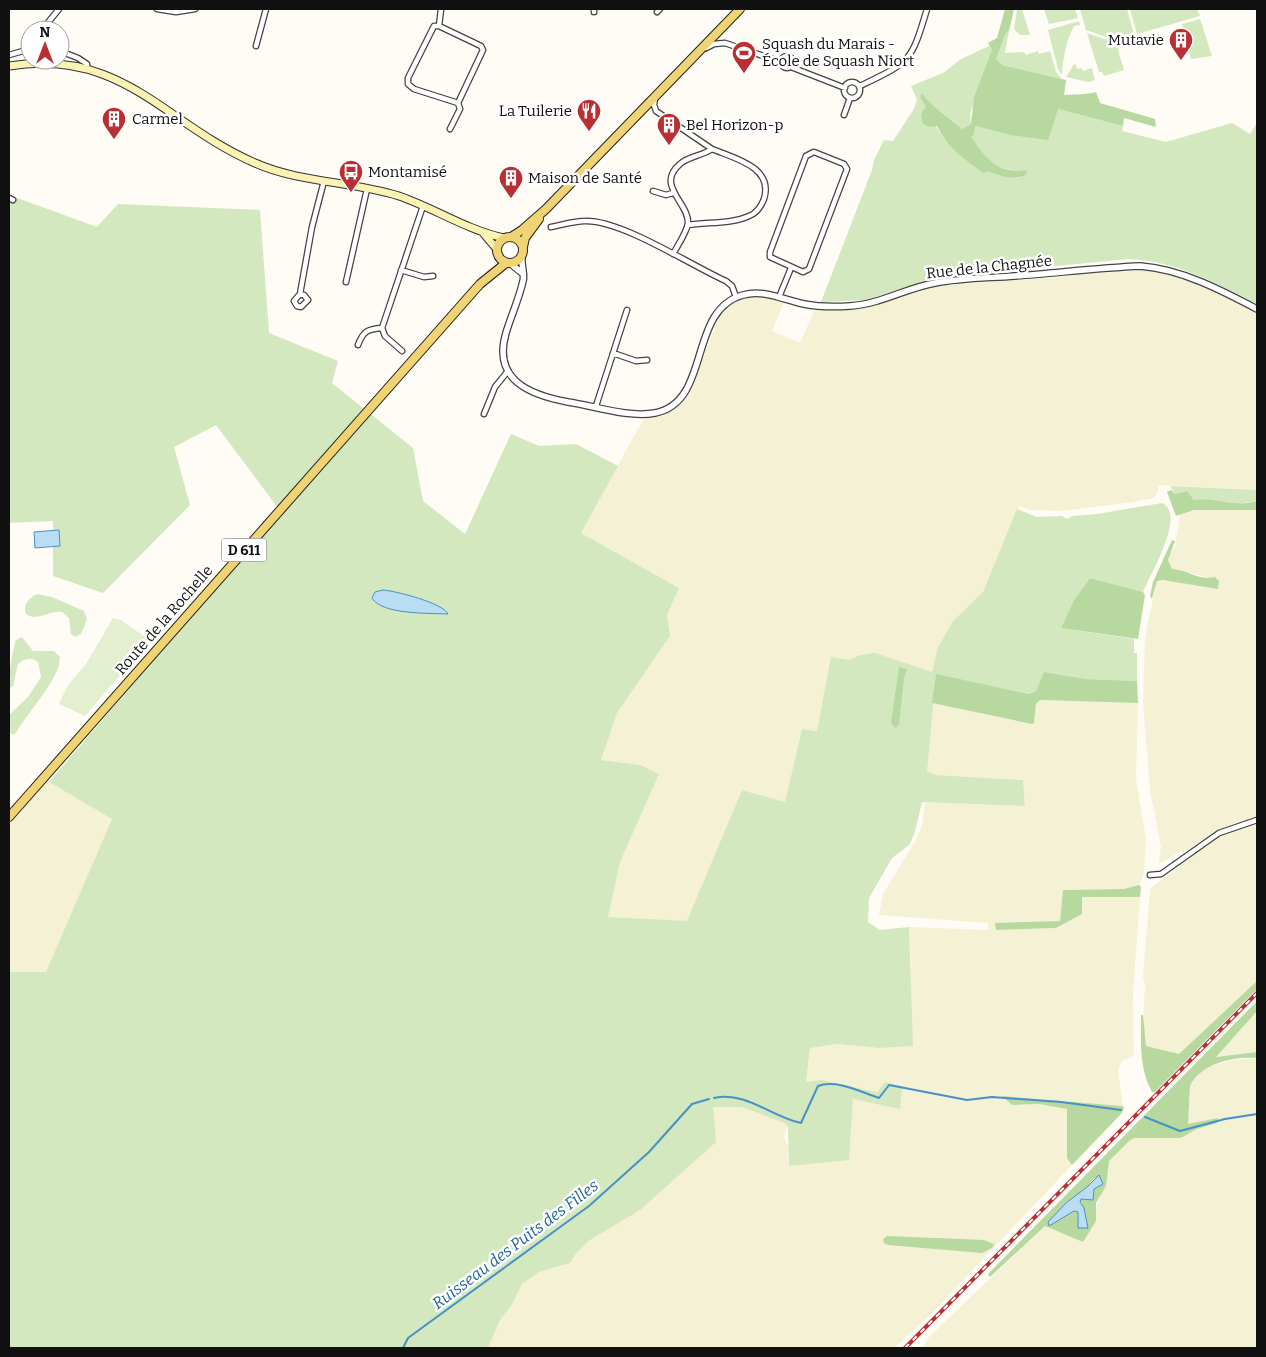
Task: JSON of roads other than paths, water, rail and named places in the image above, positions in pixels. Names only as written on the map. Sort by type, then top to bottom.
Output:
[{"type":"main road","points":[[497,252],[508,237],[522,230],[546,209],[740,9]]},
{"type":"main road","points":[[9,66],[42,63],[87,68],[124,83],[226,148],[255,163],[281,172],[367,188],[399,197],[480,231],[518,240],[523,247]]},
{"type":"main road","points":[[480,231],[491,239],[497,252],[509,264],[522,257],[523,247],[528,234],[546,209]]},
{"type":"main road","name":"D 611","points":[[480,284],[497,252]]},
{"type":"main road","name":"D 611","points":[[480,284],[509,264]]},
{"type":"main road","name":"Route de la Rochelle","points":[[9,817],[480,284]]},
{"type":"street","points":[[50,20],[59,9]]},
{"type":"street","points":[[157,9],[176,12],[195,9]]},
{"type":"street","points":[[256,46],[266,9]]},
{"type":"street","points":[[439,26],[442,9]]},
{"type":"street","points":[[860,86],[896,69],[906,62],[916,41],[927,9]]},
{"type":"street","points":[[450,129],[460,109],[458,103],[483,50],[481,46],[439,26],[434,26],[408,78],[408,84],[414,89],[458,103]]},
{"type":"street","points":[[698,52],[714,44],[725,43],[781,62],[784,67],[791,67],[845,88]]},
{"type":"street","points":[[70,55],[86,64],[87,68]]},
{"type":"street","points":[[781,62],[784,57],[790,57],[793,61],[791,67]]},
{"type":"street","points":[[850,98],[845,93],[845,88],[850,82],[860,86]]},
{"type":"street","points":[[844,116],[850,98],[859,94],[860,86]]},
{"type":"street","points":[[658,92],[654,101],[656,111],[712,149],[754,168],[763,180],[764,199],[756,212],[745,218],[688,224]]},
{"type":"street","points":[[673,254],[688,224],[686,211],[673,193],[672,179],[676,168],[686,160],[712,149]]},
{"type":"street","points":[[814,152],[844,164],[847,172],[809,269],[805,272],[791,268],[772,259],[770,252],[806,156],[814,152]]},
{"type":"street","points":[[300,294],[312,227],[324,181]]},
{"type":"street","points":[[346,282],[367,188]]},
{"type":"street","points":[[652,191],[666,195],[673,193]]},
{"type":"street","points":[[402,351],[385,336],[382,328],[423,206]]},
{"type":"street","points":[[522,257],[524,277],[504,342],[508,371],[518,384],[537,395],[647,413],[662,411],[675,404],[688,385],[712,320],[724,304],[736,297],[730,283],[632,234],[597,222],[586,221],[551,227]]},
{"type":"street","points":[[509,264],[520,270],[524,277]]},
{"type":"street","name":"Rue de la Chagnée","points":[[736,297],[756,293],[811,305],[852,306],[882,300],[941,282],[1140,266],[1166,270],[1202,283],[1257,309]]},
{"type":"street","points":[[779,297],[791,268]]},
{"type":"street","points":[[401,270],[424,277],[433,276]]},
{"type":"street","points":[[596,406],[626,310]]},
{"type":"street","points":[[358,345],[362,334],[369,329],[382,328]]},
{"type":"street","points":[[613,353],[636,361],[647,360]]},
{"type":"street","points":[[484,414],[495,387],[508,371]]},
{"type":"street","points":[[1150,875],[1161,874],[1219,833],[1257,820]]},
{"type":"water","points":[[59,530],[60,546],[35,548],[34,532]]},
{"type":"water","points":[[383,590],[429,602],[448,614],[407,612],[386,608],[377,604],[372,598],[375,592]]},
{"type":"water","points":[[1099,1175],[1103,1184],[1094,1189],[1093,1200],[1081,1199],[1080,1202],[1084,1208],[1088,1228],[1078,1228],[1078,1212],[1074,1211],[1049,1226],[1048,1222],[1066,1203]]},
{"type":"waterway","name":"Ruisseau des Puits des Filles","points":[[714,1098],[726,1097],[748,1101],[801,1123],[818,1086],[825,1084],[848,1087],[879,1098],[889,1085],[967,1100],[992,1097],[1061,1102],[1121,1110]]},
{"type":"waterway","name":"Ruisseau des Puits des Filles","points":[[403,1348],[408,1338],[589,1206],[649,1152],[692,1104],[709,1099]]},
{"type":"waterway","name":"Ruisseau des Puits des Filles","points":[[1145,1117],[1180,1131],[1225,1119],[1257,1114]]},
{"type":"railway","points":[[905,1348],[1257,993]]},
{"type":"place","name":"Mutavie","points":[[1181,61]]},
{"type":"place","name":"Squash du Marais - École de Squash Niort","points":[[744,74]]},
{"type":"place","name":"La Tuilerie","points":[[589,132]]},
{"type":"place","name":"Carmel","points":[[114,140]]},
{"type":"place","name":"Bel Horizon-p","points":[[669,146]]},
{"type":"place","name":"Montamisé","points":[[351,193]]},
{"type":"place","name":"Maison de Santé","points":[[511,199]]}]
